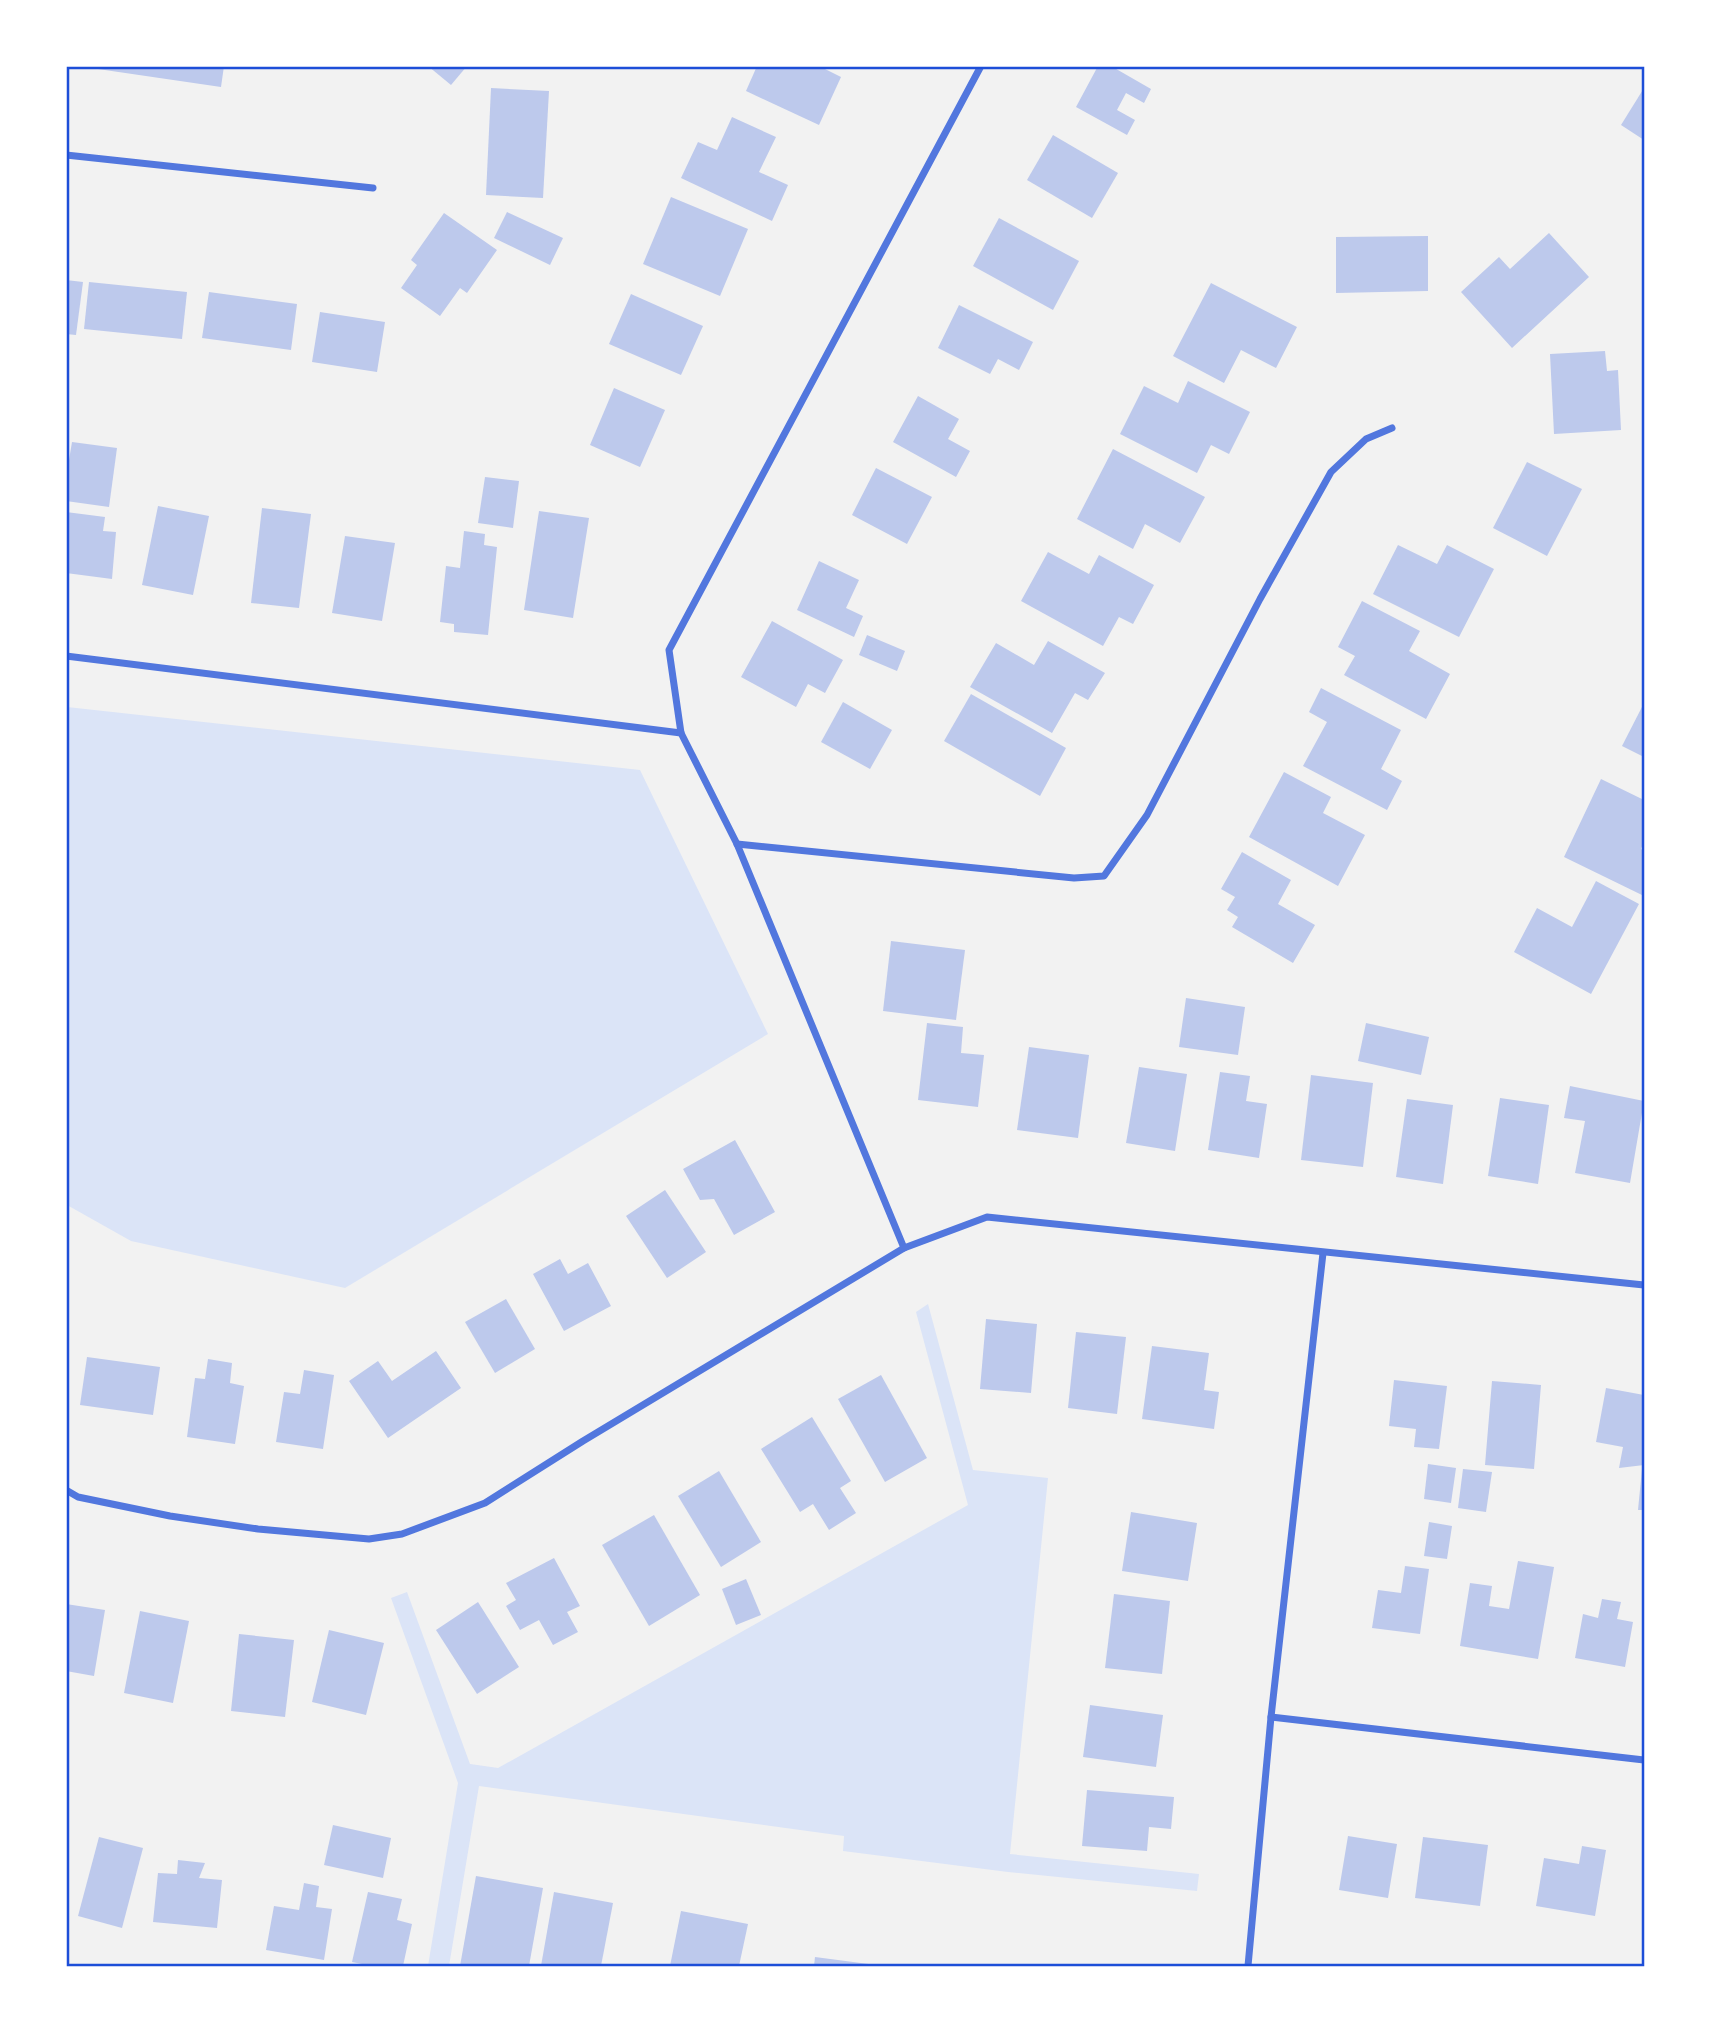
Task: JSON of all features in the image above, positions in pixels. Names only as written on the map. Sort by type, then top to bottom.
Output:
[{"type":"street","points":[[904,1248],[737,844],[681,733],[668,650],[981,66]]},
{"type":"street","points":[[66,155],[373,188]]},
{"type":"street","points":[[737,844],[1074,878],[1104,876],[1147,815],[1260,599],[1331,472],[1366,439],[1392,428]]},
{"type":"street","points":[[66,656],[681,733]]},
{"type":"street","points":[[66,1490],[78,1497],[144,1511],[258,1529],[369,1539],[402,1534],[485,1503],[904,1248],[987,1217],[1644,1285]]},
{"type":"street","points":[[1248,1966],[1270,1717],[1323,1253]]},
{"type":"street","points":[[1270,1717],[1644,1760]]},
{"type":"shaded area","points":[[67,707],[640,770],[768,1034],[345,1288],[131,1241],[67,1205]]},
{"type":"shaded area","points":[[928,1304],[973,1470],[1048,1478],[1010,1854],[1199,1874],[1197,1891],[1008,1872],[843,1851],[844,1836],[479,1786],[449,1966],[428,1966],[458,1783],[391,1598],[407,1592],[470,1764],[498,1768],[968,1505],[916,1312]]},
{"type":"building","points":[[98,66],[224,66],[221,87],[98,69]]},
{"type":"building","points":[[428,66],[467,66],[451,85]]},
{"type":"building","points":[[757,66],[819,66],[841,77],[819,125],[746,91]]},
{"type":"building","points":[[1098,66],[1111,66],[1151,89],[1144,103],[1126,93],[1117,110],[1135,120],[1127,135],[1076,107]]},
{"type":"building","points":[[491,88],[549,91],[543,198],[486,195]]},
{"type":"building","points":[[1644,88],[1644,140],[1621,125]]},
{"type":"building","points":[[732,117],[776,137],[759,172],[788,185],[772,221],[681,178],[698,142],[717,150]]},
{"type":"building","points":[[1053,135],[1118,173],[1092,218],[1027,180]]},
{"type":"building","points":[[671,197],[748,229],[720,296],[643,264]]},
{"type":"building","points":[[507,212],[563,238],[550,265],[494,238]]},
{"type":"building","points":[[444,213],[497,250],[467,293],[460,288],[440,316],[401,288],[417,265],[411,260]]},
{"type":"building","points":[[999,218],[1079,261],[1053,310],[973,266]]},
{"type":"building","points":[[1549,233],[1589,277],[1512,348],[1461,292],[1499,257],[1510,269]]},
{"type":"building","points":[[1428,236],[1428,291],[1336,293],[1336,237]]},
{"type":"building","points":[[66,280],[83,282],[76,335],[66,334]]},
{"type":"building","points":[[89,282],[187,292],[182,339],[84,329]]},
{"type":"building","points":[[1211,283],[1297,327],[1276,368],[1241,350],[1224,383],[1173,356]]},
{"type":"building","points":[[209,292],[297,304],[291,350],[202,338]]},
{"type":"building","points":[[631,294],[703,326],[681,375],[609,344]]},
{"type":"building","points":[[959,305],[1033,342],[1019,370],[998,359],[990,374],[938,348]]},
{"type":"building","points":[[320,312],[385,322],[377,372],[312,362]]},
{"type":"building","points":[[1605,351],[1607,371],[1618,370],[1621,430],[1554,434],[1550,354]]},
{"type":"building","points":[[1188,381],[1250,412],[1229,454],[1211,445],[1197,473],[1120,434],[1144,386],[1178,403]]},
{"type":"building","points":[[614,388],[665,410],[640,467],[590,445]]},
{"type":"building","points":[[918,396],[959,419],[948,439],[970,451],[956,477],[893,442]]},
{"type":"building","points":[[72,442],[117,448],[109,507],[66,501],[66,478]]},
{"type":"building","points":[[1113,449],[1205,497],[1180,543],[1145,524],[1133,549],[1077,519]]},
{"type":"building","points":[[1527,462],[1582,489],[1547,556],[1493,528]]},
{"type":"building","points":[[876,468],[932,497],[907,544],[852,515]]},
{"type":"building","points":[[485,477],[519,481],[513,528],[478,523]]},
{"type":"building","points":[[158,506],[209,516],[193,595],[142,585]]},
{"type":"building","points":[[262,508],[311,514],[299,608],[251,603]]},
{"type":"building","points":[[539,511],[589,518],[573,618],[524,610]]},
{"type":"building","points":[[66,512],[105,517],[103,531],[116,532],[112,579],[66,573]]},
{"type":"building","points":[[464,531],[485,534],[484,545],[497,547],[488,635],[454,632],[454,624],[440,622],[446,566],[460,568]]},
{"type":"building","points":[[345,536],[395,543],[382,621],[332,613]]},
{"type":"building","points":[[1398,545],[1437,564],[1447,545],[1494,569],[1459,637],[1373,594]]},
{"type":"building","points":[[1048,552],[1089,574],[1099,555],[1154,585],[1133,624],[1119,617],[1103,646],[1021,601]]},
{"type":"building","points":[[819,561],[859,580],[846,608],[863,616],[854,637],[797,610]]},
{"type":"building","points":[[1362,601],[1420,631],[1409,651],[1450,674],[1426,719],[1344,675],[1355,656],[1338,647]]},
{"type":"building","points":[[772,621],[843,660],[825,693],[808,684],[796,707],[741,677]]},
{"type":"building","points":[[867,635],[905,651],[897,671],[859,655]]},
{"type":"building","points":[[1048,641],[1105,673],[1088,700],[1075,693],[1052,733],[970,687],[996,643],[1034,665]]},
{"type":"building","points":[[1321,688],[1401,730],[1381,769],[1402,781],[1387,810],[1303,766],[1327,722],[1309,712]]},
{"type":"building","points":[[971,694],[1066,748],[1040,796],[944,741]]},
{"type":"building","points":[[843,702],[892,730],[870,769],[821,742]]},
{"type":"building","points":[[1644,703],[1644,757],[1622,746]]},
{"type":"building","points":[[1284,772],[1331,797],[1323,813],[1365,835],[1338,886],[1249,837]]},
{"type":"building","points":[[1601,779],[1644,800],[1644,841],[1641,849],[1644,851],[1644,896],[1564,857]]},
{"type":"building","points":[[1242,852],[1291,880],[1278,904],[1315,925],[1293,963],[1232,927],[1238,917],[1227,910],[1235,897],[1221,889]]},
{"type":"building","points":[[1596,881],[1639,904],[1591,994],[1514,952],[1537,908],[1572,927]]},
{"type":"building","points":[[891,941],[965,950],[956,1020],[883,1011]]},
{"type":"building","points":[[1186,998],[1245,1007],[1238,1055],[1179,1047]]},
{"type":"building","points":[[927,1023],[963,1027],[961,1053],[984,1055],[978,1107],[918,1100]]},
{"type":"building","points":[[1366,1023],[1429,1037],[1421,1075],[1358,1061]]},
{"type":"building","points":[[1029,1047],[1089,1055],[1078,1138],[1017,1130]]},
{"type":"building","points":[[1139,1067],[1187,1074],[1175,1151],[1126,1143]]},
{"type":"building","points":[[1220,1072],[1250,1076],[1246,1101],[1267,1104],[1259,1158],[1208,1150]]},
{"type":"building","points":[[1311,1075],[1373,1083],[1363,1167],[1301,1160]]},
{"type":"building","points":[[1570,1086],[1644,1101],[1630,1183],[1575,1173],[1585,1121],[1564,1118]]},
{"type":"building","points":[[1500,1098],[1549,1105],[1538,1184],[1488,1176]]},
{"type":"building","points":[[1407,1099],[1453,1105],[1443,1184],[1396,1177]]},
{"type":"building","points":[[735,1140],[775,1212],[734,1235],[714,1199],[700,1200],[683,1169]]},
{"type":"building","points":[[665,1190],[706,1252],[667,1278],[626,1216]]},
{"type":"building","points":[[560,1259],[568,1274],[588,1263],[611,1306],[564,1331],[533,1274]]},
{"type":"building","points":[[506,1299],[535,1349],[495,1373],[465,1322]]},
{"type":"building","points":[[986,1319],[1037,1324],[1031,1393],[980,1389]]},
{"type":"building","points":[[1076,1332],[1126,1337],[1117,1414],[1068,1408]]},
{"type":"building","points":[[1152,1346],[1209,1353],[1204,1390],[1219,1392],[1214,1429],[1142,1419]]},
{"type":"building","points":[[436,1351],[461,1388],[388,1438],[349,1381],[378,1361],[392,1381]]},
{"type":"building","points":[[87,1357],[160,1367],[153,1415],[80,1405]]},
{"type":"building","points":[[208,1359],[232,1363],[230,1383],[244,1386],[235,1444],[187,1437],[195,1378],[205,1379]]},
{"type":"building","points":[[304,1370],[334,1375],[323,1449],[276,1442],[284,1392],[300,1394]]},
{"type":"building","points":[[881,1375],[927,1458],[885,1482],[838,1399]]},
{"type":"building","points":[[1394,1380],[1447,1386],[1439,1449],[1414,1447],[1416,1429],[1389,1426]]},
{"type":"building","points":[[1492,1381],[1541,1385],[1534,1469],[1485,1465]]},
{"type":"building","points":[[1606,1388],[1644,1395],[1644,1465],[1619,1468],[1623,1447],[1596,1442]]},
{"type":"building","points":[[812,1417],[851,1481],[840,1488],[856,1513],[829,1530],[813,1504],[800,1512],[761,1449]]},
{"type":"building","points":[[1428,1464],[1456,1468],[1451,1503],[1424,1499]]},
{"type":"building","points":[[1463,1469],[1492,1472],[1486,1512],[1458,1508]]},
{"type":"building","points":[[1642,1469],[1644,1510],[1638,1510]]},
{"type":"building","points":[[719,1471],[761,1542],[721,1567],[678,1496]]},
{"type":"building","points":[[1131,1512],[1197,1523],[1188,1581],[1122,1571]]},
{"type":"building","points":[[654,1515],[700,1595],[649,1626],[602,1545]]},
{"type":"building","points":[[1429,1522],[1452,1526],[1447,1559],[1424,1556]]},
{"type":"building","points":[[554,1558],[580,1606],[567,1612],[578,1632],[553,1645],[539,1620],[520,1630],[506,1606],[516,1600],[506,1583]]},
{"type":"building","points":[[1518,1561],[1554,1567],[1538,1659],[1460,1646],[1470,1583],[1492,1586],[1489,1606],[1509,1609]]},
{"type":"building","points":[[1405,1566],[1429,1569],[1420,1634],[1372,1628],[1378,1590],[1401,1593]]},
{"type":"building","points":[[746,1579],[761,1615],[736,1625],[722,1589]]},
{"type":"building","points":[[1114,1594],[1170,1601],[1162,1674],[1105,1668]]},
{"type":"building","points":[[1602,1599],[1621,1602],[1617,1619],[1633,1622],[1625,1667],[1575,1658],[1583,1614],[1598,1618]]},
{"type":"building","points":[[478,1602],[519,1667],[477,1694],[436,1630]]},
{"type":"building","points":[[66,1604],[105,1610],[94,1676],[66,1671]]},
{"type":"building","points":[[140,1611],[189,1621],[173,1703],[124,1693]]},
{"type":"building","points":[[329,1630],[384,1643],[366,1715],[312,1702]]},
{"type":"building","points":[[239,1634],[294,1640],[285,1717],[231,1711]]},
{"type":"building","points":[[1090,1705],[1163,1715],[1156,1767],[1083,1757]]},
{"type":"building","points":[[1087,1790],[1174,1797],[1171,1829],[1149,1827],[1147,1851],[1082,1846]]},
{"type":"building","points":[[333,1825],[391,1838],[383,1878],[324,1865]]},
{"type":"building","points":[[1348,1836],[1397,1844],[1388,1898],[1339,1890]]},
{"type":"building","points":[[99,1837],[143,1848],[122,1928],[78,1916]]},
{"type":"building","points":[[1423,1837],[1488,1845],[1480,1906],[1415,1898]]},
{"type":"building","points":[[1582,1846],[1606,1850],[1595,1916],[1536,1906],[1544,1858],[1579,1864]]},
{"type":"building","points":[[178,1860],[205,1863],[199,1878],[222,1880],[217,1928],[153,1922],[158,1873],[177,1874]]},
{"type":"building","points":[[476,1876],[543,1888],[529,1966],[460,1966]]},
{"type":"building","points":[[304,1883],[319,1886],[316,1907],[332,1909],[324,1960],[266,1950],[274,1906],[299,1910]]},
{"type":"building","points":[[368,1892],[402,1899],[397,1920],[412,1924],[403,1966],[372,1966],[352,1962]]},
{"type":"building","points":[[554,1892],[613,1903],[601,1966],[541,1966]]},
{"type":"building","points":[[681,1911],[748,1924],[739,1966],[670,1966]]},
{"type":"building","points":[[815,1957],[876,1965],[876,1966],[814,1966]]}]
